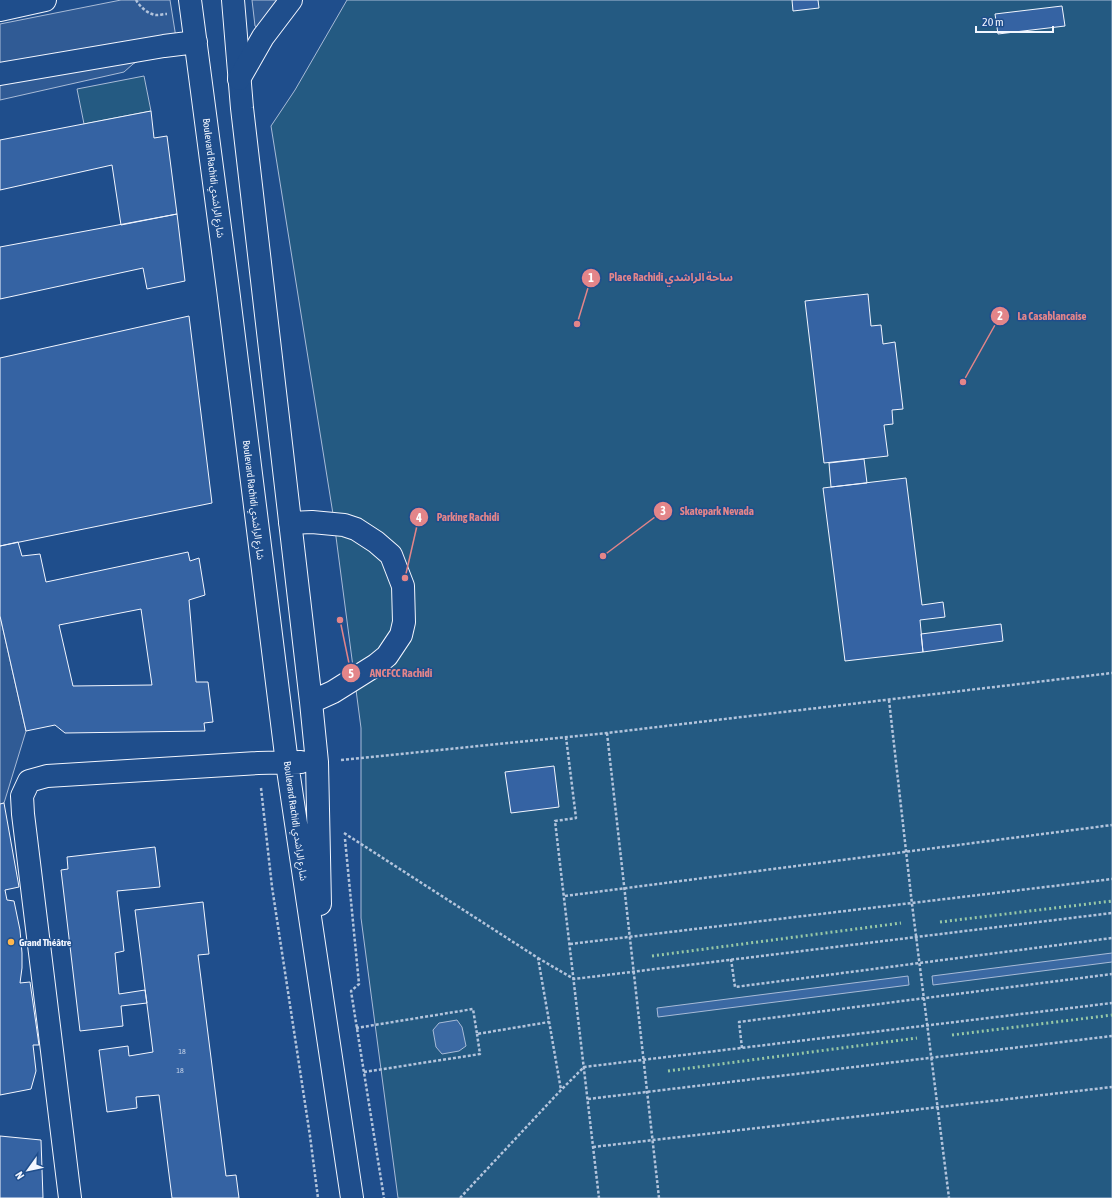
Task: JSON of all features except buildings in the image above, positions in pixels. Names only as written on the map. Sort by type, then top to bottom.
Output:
[{"type":"street","points":[[0,10],[45,0]]},
{"type":"street","name":"Boulevard Rachidi شارع الراشدي","points":[[233,0],[239,79],[317,762],[323,999]]},
{"type":"street","points":[[239,79],[263,37],[291,0]]},
{"type":"street","name":"Boulevard Rachidi شارع الراشدي","points":[[191,5],[288,763],[352,1198]]},
{"type":"street","points":[[0,74],[164,46],[196,42]]},
{"type":"street","points":[[290,523],[312,522],[344,525],[356,529],[376,542],[391,555],[403,586],[404,622],[401,635],[387,656],[376,665],[333,692],[311,702]]},
{"type":"street","points":[[70,1198],[24,822],[22,796],[29,781],[47,776],[258,763],[317,762]]},
{"type":"path","points":[[136,0],[142,8],[152,14],[157,15],[191,5]]},
{"type":"path","points":[[317,762],[607,733],[1112,673]]},
{"type":"path","points":[[890,700],[912,904],[949,1198]]},
{"type":"path","points":[[607,733],[659,1198]]},
{"type":"path","points":[[566,736],[576,818],[555,821],[599,1198]]},
{"type":"path","points":[[258,763],[272,887],[318,1198]]},
{"type":"path","points":[[564,896],[1112,825]]},
{"type":"path","points":[[344,833],[538,958],[574,979],[1112,913]]},
{"type":"path","points":[[570,944],[1112,879]]},
{"type":"path","points":[[731,959],[735,986],[1112,938]]},
{"type":"path","points":[[538,958],[561,1090]]},
{"type":"path","points":[[742,1048],[739,1022],[1112,974]]},
{"type":"path","points":[[460,1198],[584,1067],[1112,1003]]},
{"type":"path","points":[[356,1028],[473,1009],[480,1054],[364,1072]]},
{"type":"path","points":[[477,1034],[549,1022]]},
{"type":"path","points":[[588,1099],[1112,1036]]},
{"type":"path","points":[[593,1147],[1112,1087]]},
{"type":"shaded area","points":[[121,0],[170,0],[178,55],[138,61],[124,72],[0,100],[0,24]]},
{"type":"shaded area","points":[[252,0],[281,0],[258,28],[255,26]]},
{"type":"shaded area","points":[[347,0],[1112,0],[1112,1198],[398,1198],[361,918],[361,728],[333,514],[271,126],[295,90]]},
{"type":"shaded area","points":[[144,76],[151,111],[84,124],[77,89]]},
{"type":"shaded area","points":[[0,616],[26,731],[4,803],[0,804]]},
{"type":"shaded area","points":[[1112,953],[1112,962],[933,985],[932,976]]},
{"type":"shaded area","points":[[908,976],[909,985],[658,1017],[657,1008]]},
{"type":"shaded area","points":[[457,1020],[462,1027],[466,1046],[459,1051],[442,1054],[436,1047],[433,1030],[439,1023]]},
{"type":"hedge","points":[[940,922],[1112,901]]},
{"type":"hedge","points":[[652,956],[901,923]]},
{"type":"hedge","points":[[952,1035],[1112,1015]]},
{"type":"hedge","points":[[668,1071],[917,1038]]},
{"type":"place","name":"Place Rachidi ساحة الراشدي","points":[[577,324]]},
{"type":"place","name":"La Casablancaise","points":[[963,382]]},
{"type":"place","name":"Skatepark Nevada","points":[[603,556]]},
{"type":"place","name":"Parking Rachidi","points":[[405,578]]},
{"type":"place","name":"ANCFCC Rachidi","points":[[340,620]]},
{"type":"place","name":"Grand Théâtre","points":[[11,942]]}]
